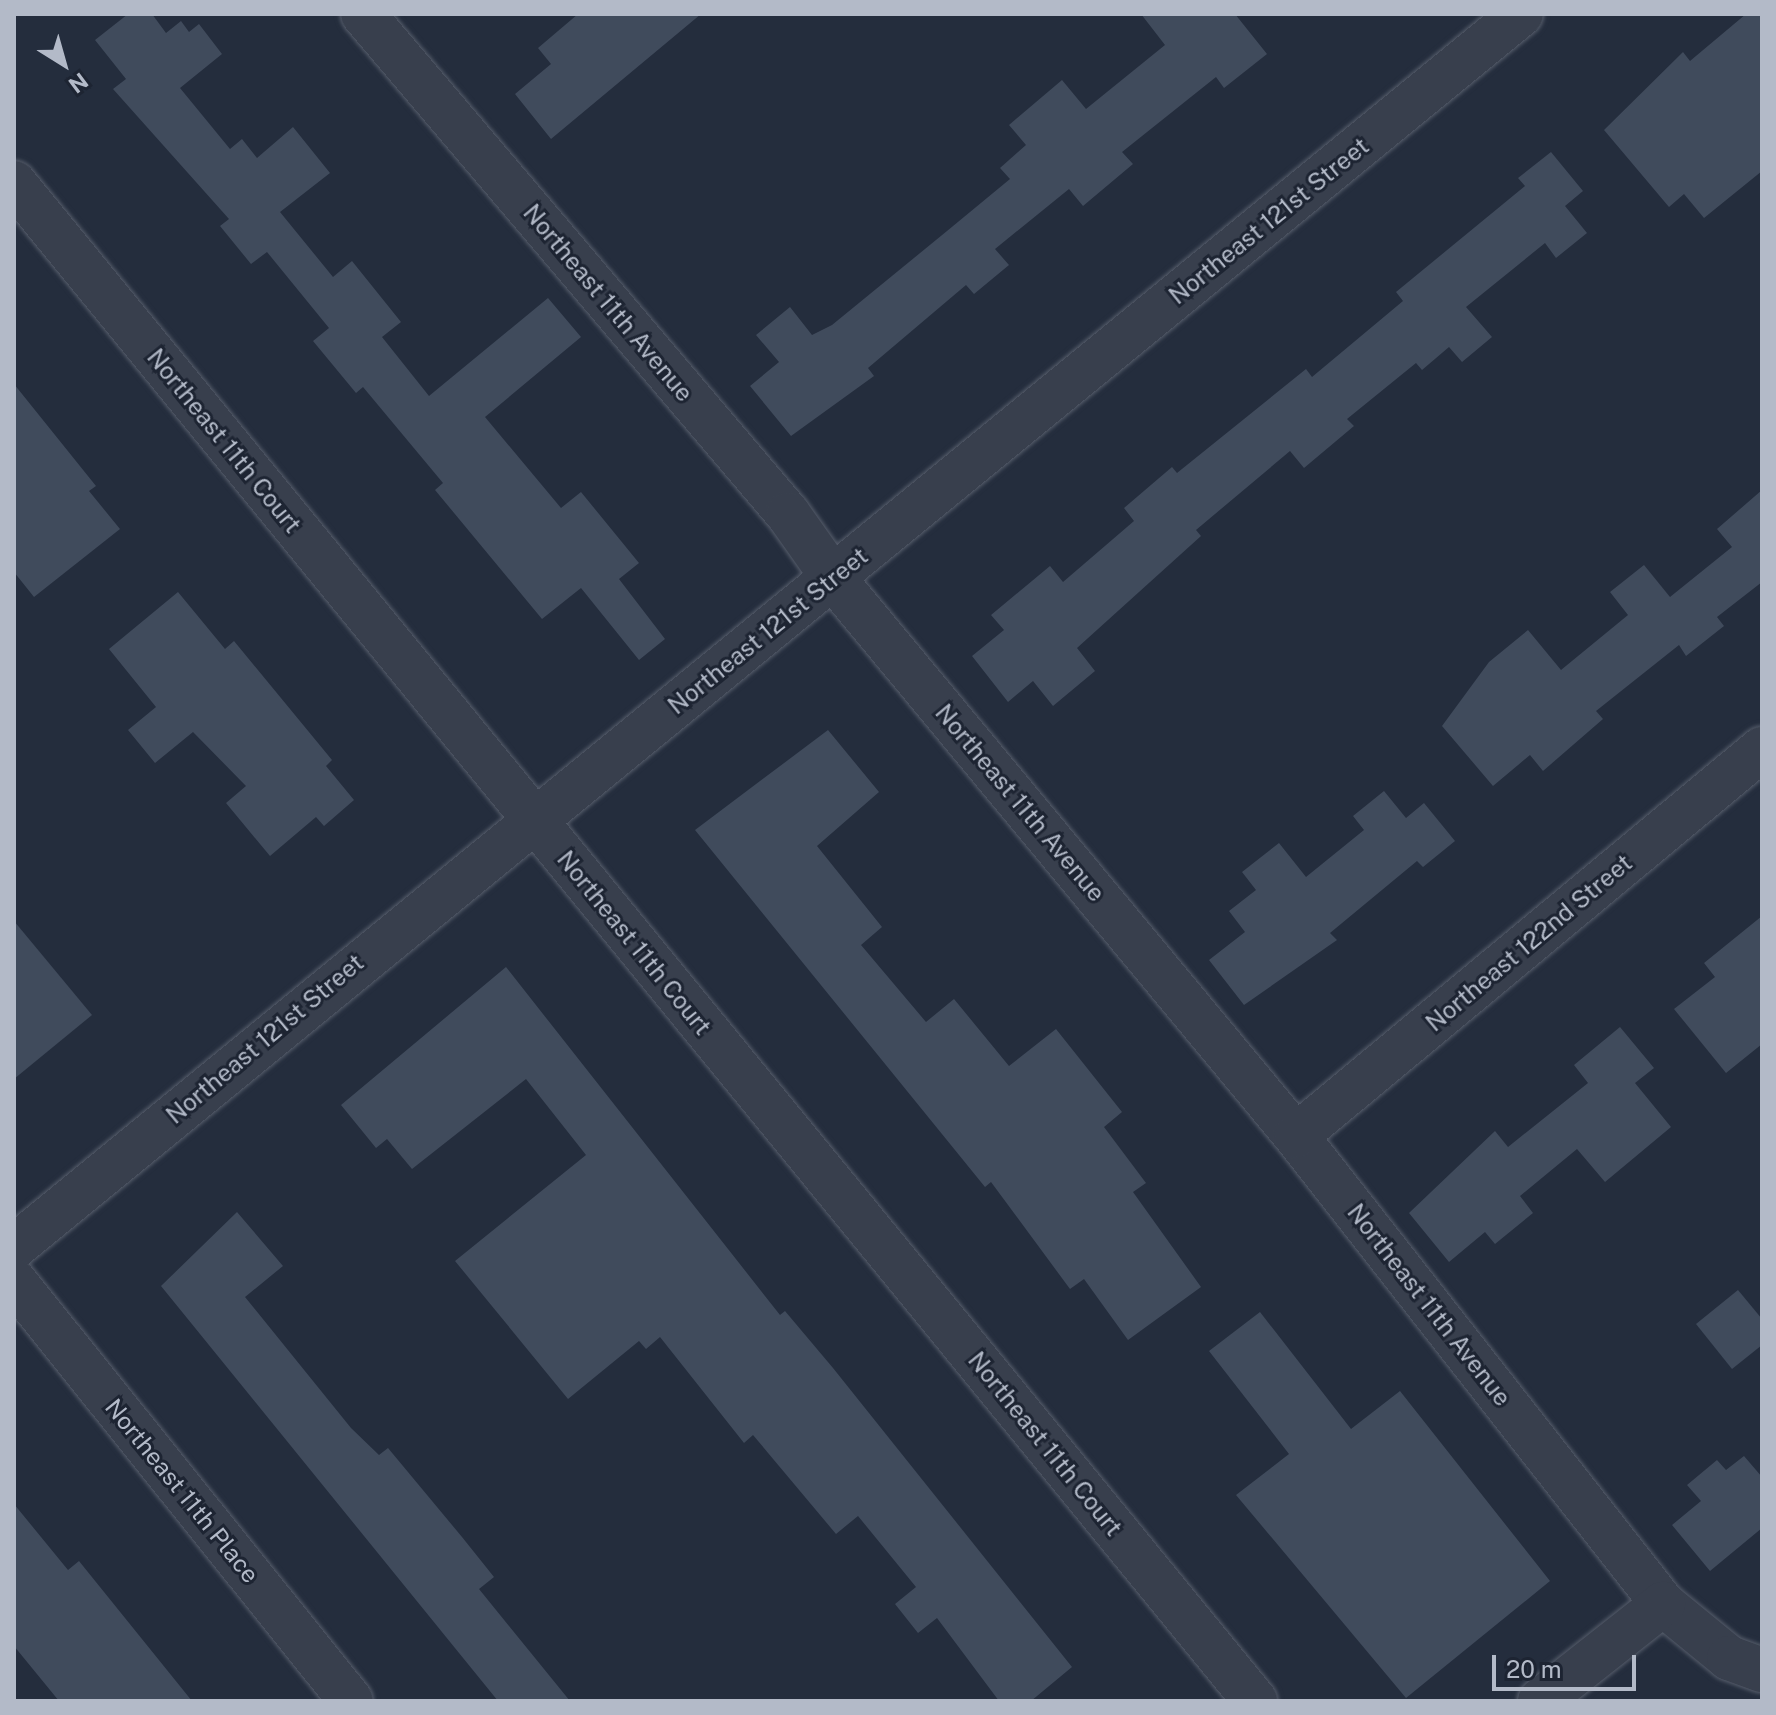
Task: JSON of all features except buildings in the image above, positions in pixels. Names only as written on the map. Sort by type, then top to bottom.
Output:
[{"type":"street","name":"Northeast 121st Street","points":[[14,1247],[532,818],[834,579],[1521,14]]},
{"type":"street","name":"Northeast 11th Avenue","points":[[367,16],[788,514],[834,579],[1296,1136],[1663,1604],[1729,1658],[1762,1670]]},
{"type":"street","name":"Northeast 11th Court","points":[[14,183],[1255,1701]]},
{"type":"street","name":"Northeast 122nd Street","points":[[1296,1136],[1762,749]]},
{"type":"street","name":"Northeast 11th Place","points":[[14,1281],[351,1701]]},
{"type":"street","points":[[1540,1701],[1663,1604]]}]
